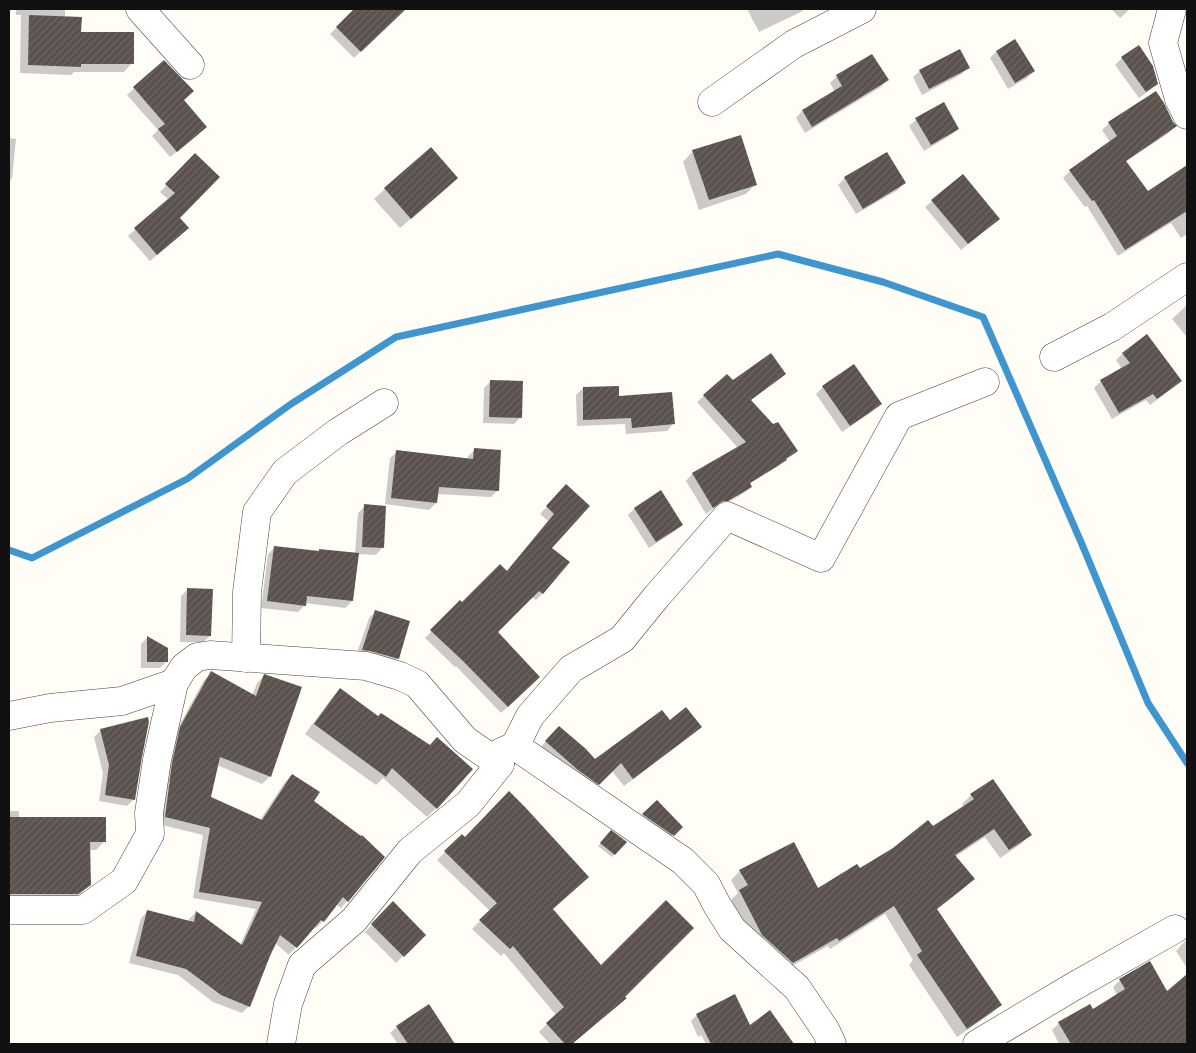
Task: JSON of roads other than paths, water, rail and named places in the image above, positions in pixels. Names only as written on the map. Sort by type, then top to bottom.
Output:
[{"type":"street","points":[[140,9],[190,65]]},
{"type":"street","points":[[712,102],[794,44],[862,9]]},
{"type":"street","points":[[1172,9],[1163,43],[1179,99],[1187,115]]},
{"type":"street","points":[[1054,357],[1112,327],[1187,277]]},
{"type":"street","points":[[281,1044],[288,1004],[302,964],[354,920],[410,851],[468,804],[507,755],[530,716],[571,669],[622,639],[727,516],[821,558],[899,416],[985,382]]},
{"type":"street","points":[[246,658],[247,592],[257,512],[285,472],[338,432],[384,403]]},
{"type":"street","points":[[9,910],[83,910],[124,881],[150,834],[149,813],[157,760],[174,683],[184,668],[197,657],[210,654],[366,666],[400,676],[416,684],[465,740],[507,755],[683,861],[706,884],[716,905],[732,929],[797,988],[826,1031],[832,1044]]},
{"type":"street","points":[[9,716],[50,708],[122,702],[174,683]]},
{"type":"street","points":[[977,1044],[1175,929]]},
{"type":"waterway","points":[[9,550],[32,558],[187,479],[291,404],[396,337],[778,254],[883,282],[983,317],[1081,542],[1148,703],[1187,763]]}]
